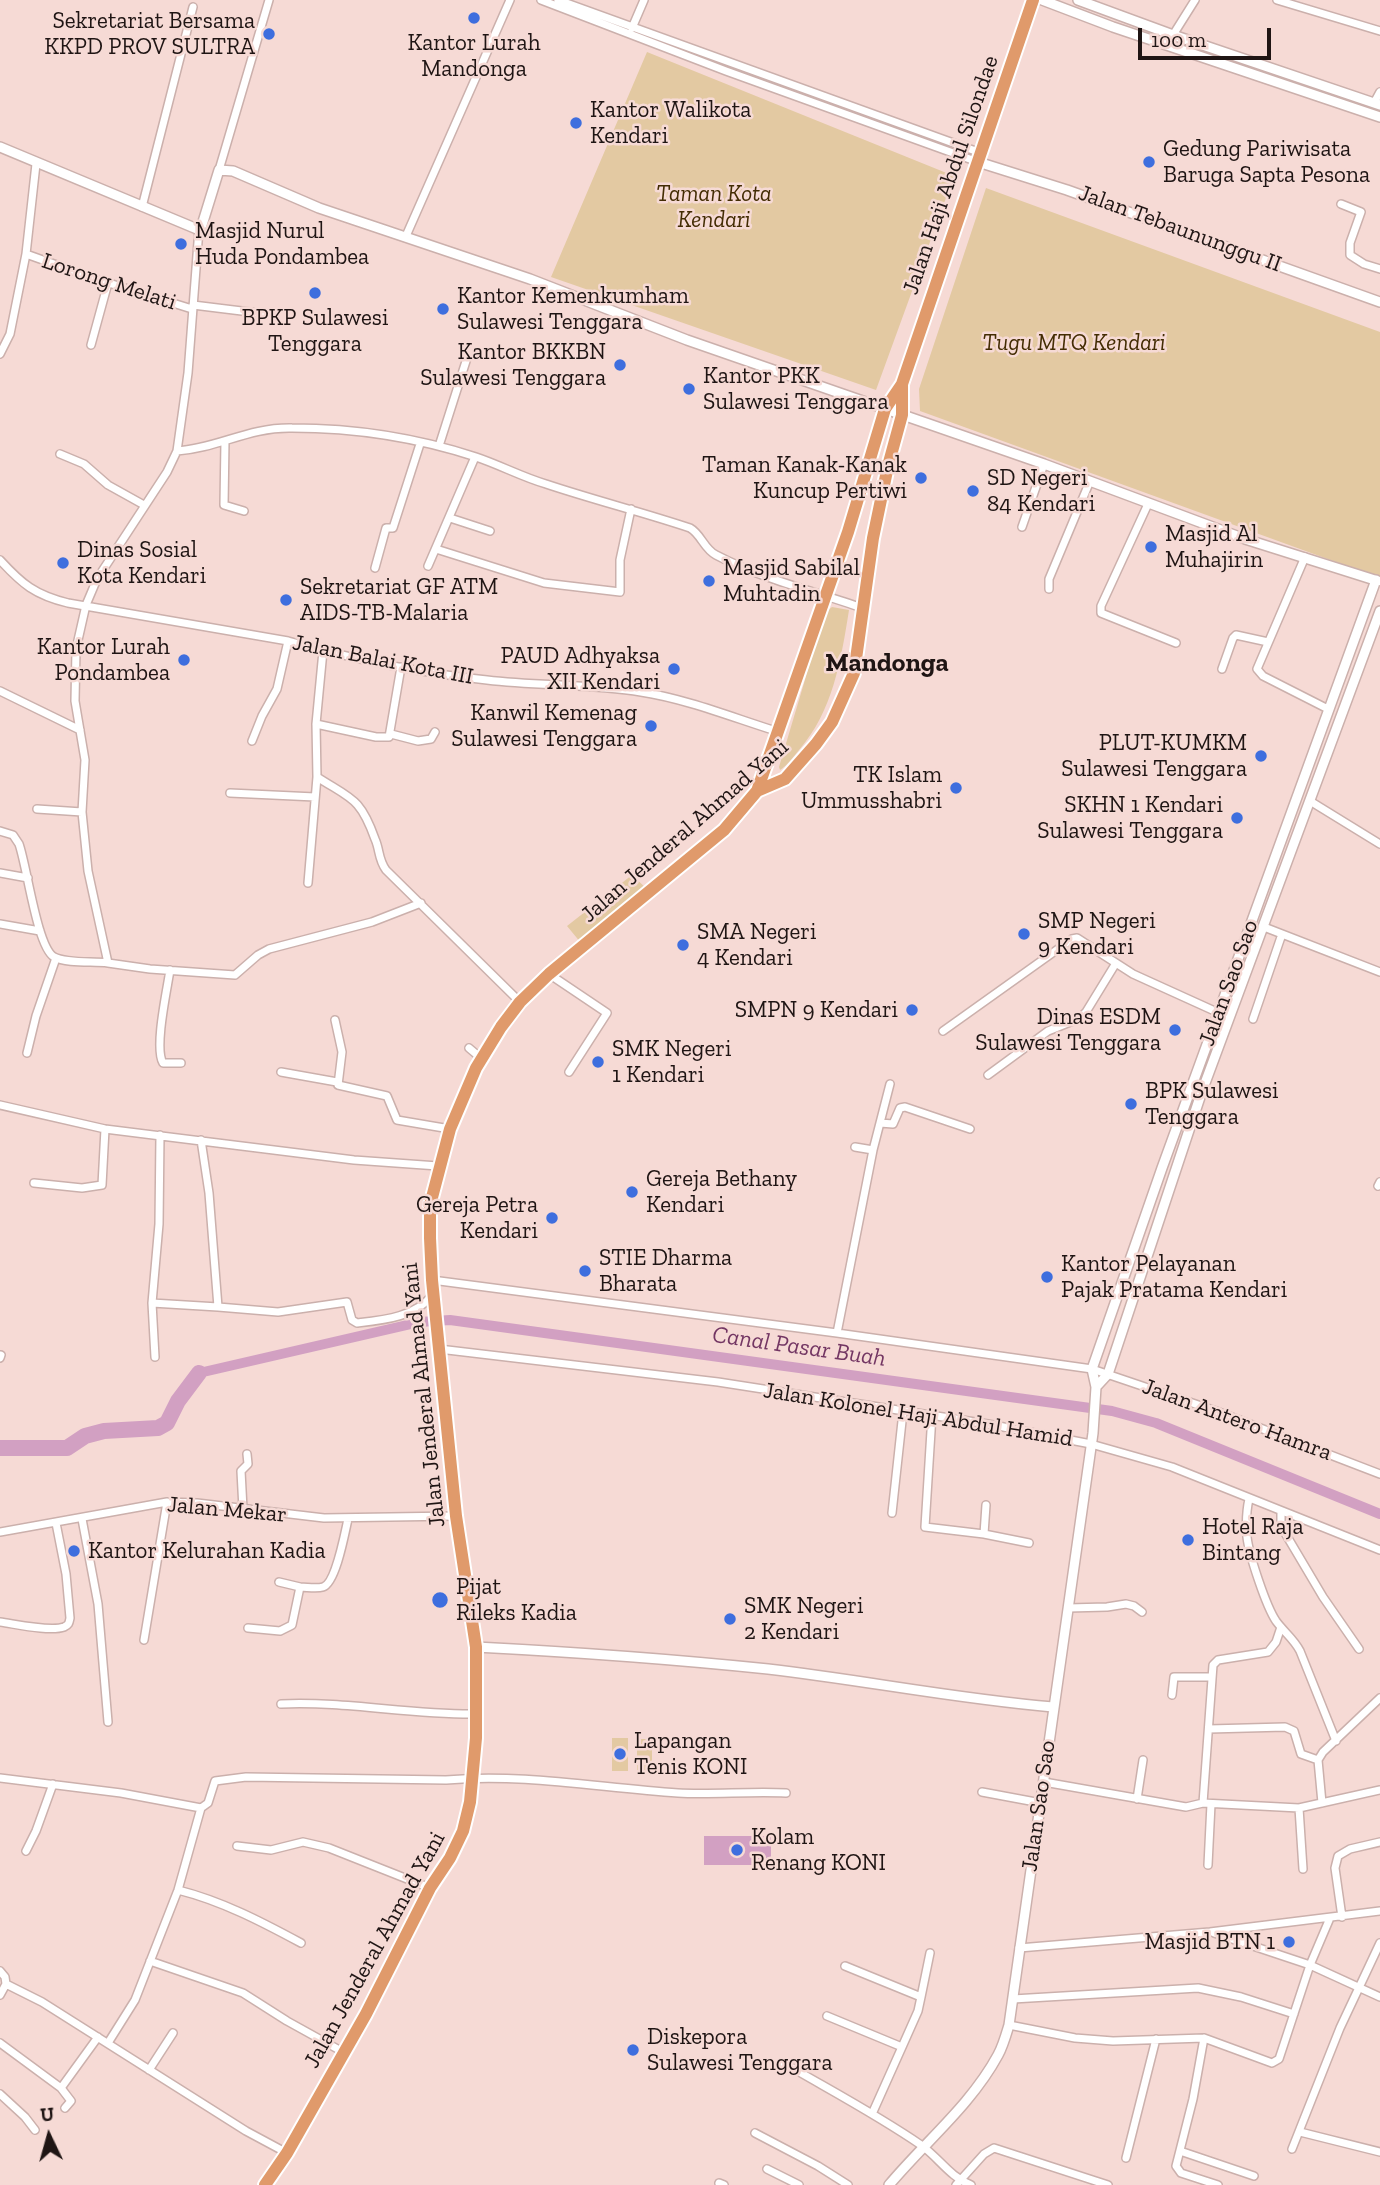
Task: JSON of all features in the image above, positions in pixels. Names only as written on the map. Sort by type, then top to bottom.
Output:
[{"type":"highway","name":"Jalan Haji Abdul Silondae","points":[[902,384],[1033,0]]},
{"type":"highway","points":[[757,791],[826,595],[885,409],[902,384]]},
{"type":"highway","name":"Jalan Jenderal Ahmad Yani","points":[[265,2185],[287,2153],[366,2014],[430,1888],[450,1858],[463,1831],[474,1778],[476,1647],[456,1516],[432,1280],[430,1205],[438,1166],[450,1129],[481,1059],[520,1002],[549,974],[724,830],[757,791],[785,779],[832,722],[854,673],[881,499],[902,415],[902,384]]},
{"type":"highway","points":[[766,764],[785,779]]},
{"type":"street","points":[[108,963],[88,871],[82,812],[85,760],[75,701],[76,649],[86,605],[97,579],[167,472],[177,451],[188,373],[199,229],[269,0]]},
{"type":"street","points":[[406,236],[510,0]]},
{"type":"street","points":[[541,0],[631,30],[979,158]]},
{"type":"street","points":[[558,0],[631,30]]},
{"type":"street","points":[[631,30],[644,0]]},
{"type":"street","points":[[1042,0],[1380,117]]},
{"type":"street","points":[[1078,0],[1377,104],[1380,92]]},
{"type":"street","points":[[1173,35],[1195,0]]},
{"type":"street","points":[[1277,0],[1380,31]]},
{"type":"street","points":[[142,207],[193,7]]},
{"type":"street","points":[[0,147],[199,229]]},
{"type":"street","name":"Jalan Tebaununggu II","points":[[979,158],[1380,302]]},
{"type":"street","points":[[0,354],[10,334],[26,254],[36,163]]},
{"type":"street","points":[[219,170],[233,171],[319,208],[530,279],[687,340],[1044,464],[1245,539],[1378,581]]},
{"type":"street","points":[[1342,204],[1361,212],[1350,243],[1350,255],[1380,270]]},
{"type":"street","name":"Lorong Melati","points":[[26,254],[107,283],[192,307],[266,314]]},
{"type":"street","points":[[91,345],[107,283]]},
{"type":"street","points":[[439,446],[467,358]]},
{"type":"street","points":[[177,451],[198,449],[266,428],[346,431],[439,446],[542,483],[690,528],[714,554],[786,583],[862,608]]},
{"type":"street","points":[[225,441],[224,505],[244,511]]},
{"type":"street","points":[[375,568],[386,527],[393,528],[421,443]]},
{"type":"street","points":[[60,454],[84,464],[108,485],[144,505]]},
{"type":"street","points":[[428,566],[475,457]]},
{"type":"street","points":[[1022,527],[1044,464]]},
{"type":"street","points":[[1049,589],[1049,579],[1090,481]]},
{"type":"street","points":[[1148,504],[1101,606],[1101,613],[1176,643]]},
{"type":"street","points":[[436,549],[544,583],[620,592],[620,560],[631,509]]},
{"type":"street","points":[[450,517],[490,531]]},
{"type":"street","points":[[1305,557],[1257,668],[1258,672],[1328,709]]},
{"type":"street","name":"Jalan Balai Kota III","points":[[0,560],[21,583],[49,598],[288,641],[401,667],[487,680],[638,692],[727,715],[779,732]]},
{"type":"street","name":"Jalan Sao Sao","points":[[889,2185],[984,2078],[999,2053],[1009,2025],[1044,1782],[1052,1707],[1093,1433],[1096,1387],[1092,1369],[1328,709],[1378,581]]},
{"type":"street","name":"Jalan Sao Sao","points":[[1096,1387],[1108,1374],[1201,1094],[1380,611]]},
{"type":"street","points":[[1222,669],[1233,638],[1237,635],[1268,642]]},
{"type":"street","points":[[252,741],[262,716],[278,689],[288,641]]},
{"type":"street","points":[[307,883],[317,777],[316,724],[323,651]]},
{"type":"street","points":[[391,734],[401,667]]},
{"type":"street","points":[[0,691],[80,730]]},
{"type":"street","points":[[316,724],[376,737],[391,734],[421,741],[431,739],[435,732]]},
{"type":"street","points":[[317,777],[352,797],[359,805],[375,838],[381,863],[520,1002]]},
{"type":"street","points":[[230,793],[315,797]]},
{"type":"street","points":[[1310,802],[1380,844]]},
{"type":"street","points":[[37,810],[82,812]]},
{"type":"street","points":[[0,831],[13,835],[18,840],[40,932],[49,953],[56,958],[235,975],[258,955],[269,950],[372,922],[421,903]]},
{"type":"street","points":[[0,873],[28,878]]},
{"type":"street","points":[[0,924],[40,932]]},
{"type":"street","points":[[1264,927],[1380,972]]},
{"type":"street","points":[[1253,1019],[1282,934]]},
{"type":"street","points":[[943,1031],[1072,939],[1082,940],[1133,974],[1219,1013]]},
{"type":"street","points":[[27,1053],[36,1016],[56,958]]},
{"type":"street","points":[[988,1075],[1048,1031],[1080,1018],[1116,963]]},
{"type":"street","points":[[170,970],[160,1059],[163,1063],[181,1063]]},
{"type":"street","points":[[549,974],[607,1013],[569,1072]]},
{"type":"street","points":[[335,1020],[342,1052],[337,1082]]},
{"type":"street","points":[[469,1048],[481,1059]]},
{"type":"street","points":[[281,1072],[337,1082],[339,1086],[387,1096],[397,1120],[450,1129]]},
{"type":"street","points":[[837,1333],[873,1150],[890,1084]]},
{"type":"street","points":[[0,1105],[105,1129],[354,1160],[438,1166]]},
{"type":"street","points":[[880,1123],[893,1124],[900,1108],[905,1107],[970,1129]]},
{"type":"street","points":[[34,1183],[82,1188],[102,1185],[105,1129]]},
{"type":"street","points":[[155,1357],[152,1303],[159,1224],[160,1135]]},
{"type":"street","points":[[201,1140],[209,1193],[218,1307]]},
{"type":"street","points":[[855,1147],[873,1150]]},
{"type":"street","name":"Jalan Antero Hamra","points":[[432,1280],[1092,1369],[1216,1411],[1380,1474]]},
{"type":"street","points":[[152,1303],[278,1312],[347,1302],[352,1320],[357,1324],[411,1311],[434,1299]]},
{"type":"street","name":"Jalan Kolonel Haji Abdul Hamid","points":[[439,1343],[932,1415],[1091,1444],[1172,1468],[1380,1550]]},
{"type":"street","points":[[892,1513],[903,1412]]},
{"type":"street","points":[[932,1415],[924,1525],[927,1528],[984,1534],[1029,1543]]},
{"type":"street","points":[[243,1508],[240,1472],[248,1464],[247,1454]]},
{"type":"street","points":[[1249,1499],[1246,1515],[1248,1541],[1269,1606],[1300,1651],[1336,1741]]},
{"type":"street","points":[[144,1640],[167,1502]]},
{"type":"street","name":"Jalan Mekar","points":[[0,1532],[167,1502],[348,1519],[456,1516]]},
{"type":"street","points":[[984,1534],[986,1505]]},
{"type":"street","points":[[1281,1512],[1284,1533],[1359,1649]]},
{"type":"street","points":[[82,1518],[98,1604],[107,1722]]},
{"type":"street","points":[[279,1582],[300,1587],[324,1587],[329,1584],[348,1519]]},
{"type":"street","points":[[0,1622],[51,1628],[69,1623],[66,1574],[56,1523]]},
{"type":"street","points":[[248,1628],[286,1630],[292,1625],[300,1587]]},
{"type":"street","points":[[1068,1608],[1107,1608],[1126,1604],[1142,1612]]},
{"type":"street","points":[[1208,1865],[1207,1803],[1213,1665],[1217,1660],[1260,1654],[1272,1649],[1281,1627]]},
{"type":"street","points":[[476,1647],[767,1669],[1006,1703],[1052,1707]]},
{"type":"street","points":[[1172,1695],[1173,1677],[1211,1677]]},
{"type":"street","points":[[1322,1803],[1318,1760],[1323,1752],[1380,1698]]},
{"type":"street","points":[[281,1704],[476,1714]]},
{"type":"street","points":[[1209,1728],[1285,1727],[1294,1731],[1301,1754],[1318,1760]]},
{"type":"street","points":[[1137,1799],[1143,1760]]},
{"type":"street","points":[[0,1778],[121,1793],[201,1808]]},
{"type":"street","points":[[108,2043],[135,2000],[178,1890],[201,1808],[208,1802],[212,1787],[220,1779],[521,1778],[680,1793],[786,1794]]},
{"type":"street","points":[[1044,1782],[1186,1807],[1207,1803],[1299,1808],[1380,1790]]},
{"type":"street","points":[[26,1851],[53,1784]]},
{"type":"street","points":[[982,1792],[1041,1804]]},
{"type":"street","points":[[1299,1808],[1303,1869]]},
{"type":"street","points":[[237,1846],[271,1850],[303,1842],[329,1848],[430,1888]]},
{"type":"street","points":[[1342,1917],[1335,1868],[1338,1856],[1350,1849],[1380,1842]]},
{"type":"street","points":[[178,1890],[200,1895],[229,1907],[301,1943]]},
{"type":"street","points":[[1019,1948],[1210,1932],[1380,1911]]},
{"type":"street","points":[[1009,2025],[1075,2038],[1113,2041],[1204,2038],[1272,2063],[1279,2059],[1310,1965],[1330,1918]]},
{"type":"street","points":[[1210,1932],[1310,1965],[1380,1997]]},
{"type":"street","points":[[1292,2149],[1358,1987],[1380,1943]]},
{"type":"street","points":[[872,2114],[918,2011],[930,1953]]},
{"type":"street","points":[[150,1961],[243,1993],[343,2052]]},
{"type":"street","points":[[845,1966],[921,1997]]},
{"type":"street","points":[[0,1971],[6,1984],[0,1995]]},
{"type":"street","points":[[6,1984],[30,1995],[246,2131],[287,2153]]},
{"type":"street","points":[[1013,1999],[1198,1988],[1241,1997],[1294,2014]]},
{"type":"street","points":[[827,2016],[902,2047]]},
{"type":"street","points":[[149,2070],[173,2033]]},
{"type":"street","points":[[61,2088],[98,2037]]},
{"type":"street","points":[[1204,2038],[1193,2099],[1176,2162],[1178,2171],[1217,2185]]},
{"type":"street","points":[[1126,2158],[1156,2039]]},
{"type":"street","points":[[0,2043],[61,2088],[71,2101],[65,2108]]},
{"type":"street","points":[[782,2062],[924,2147],[958,2183],[971,2185]]},
{"type":"street","points":[[0,2094],[35,2130]]},
{"type":"street","points":[[1300,2132],[1380,2152]]},
{"type":"street","points":[[755,2133],[848,2185]]},
{"type":"street","points":[[958,2183],[989,2149],[994,2148],[1108,2185]]},
{"type":"street","points":[[1180,2151],[1254,2176]]},
{"type":"street","points":[[768,2169],[788,2183],[799,2185]]},
{"type":"green space","name":"Taman Kota Kendari","points":[[647,52],[954,176],[876,390],[551,277]]},
{"type":"green space","name":"Tugu MTQ Kendari","points":[[986,188],[1380,332],[1380,578],[920,411],[919,389]]},
{"type":"green space","points":[[832,607],[849,610],[834,684],[811,735],[780,770],[821,626],[827,611]]},
{"type":"green space","points":[[632,875],[647,889],[581,943],[567,926]]},
{"type":"green space","name":"Lapangan Tenis KONI","points":[[612,1738],[628,1738],[628,1771],[612,1771]]},
{"type":"green space","points":[[637,1739],[652,1739],[652,1771],[637,1771]]},
{"type":"shaded area","name":"Kolam Renang KONI","points":[[704,1836],[771,1836],[771,1865],[704,1865]]},
{"type":"waterway","name":"Canal Pasar Buah","points":[[199,1373],[420,1322],[450,1320],[1112,1411],[1156,1423],[1380,1514]]},
{"type":"waterway","points":[[0,1448],[67,1448],[85,1436],[104,1431],[158,1428],[167,1423],[178,1401],[199,1373]]},
{"type":"place","name":"Kantor Lurah Mandonga","points":[[474,18]]},
{"type":"place","name":"Sekretariat Bersama KKPD PROV SULTRA","points":[[269,34]]},
{"type":"place","name":"Kantor Walikota Kendari","points":[[576,123]]},
{"type":"place","name":"Gedung Pariwisata Baruga Sapta Pesona","points":[[1149,162]]},
{"type":"place","name":"Masjid Nurul Huda Pondambea","points":[[181,244]]},
{"type":"place","name":"BPKP Sulawesi Tenggara","points":[[315,293]]},
{"type":"place","name":"Kantor Kemenkumham Sulawesi Tenggara","points":[[443,309]]},
{"type":"place","name":"Kantor BKKBN Sulawesi Tenggara","points":[[620,365]]},
{"type":"place","name":"Kantor PKK Sulawesi Tenggara","points":[[689,389]]},
{"type":"place","name":"Taman Kanak-Kanak Kuncup Pertiwi","points":[[921,478]]},
{"type":"place","name":"SD Negeri 84 Kendari","points":[[973,491]]},
{"type":"place","name":"Masjid Al Muhajirin","points":[[1151,547]]},
{"type":"place","name":"Dinas Sosial Kota Kendari","points":[[63,563]]},
{"type":"place","name":"Masjid Sabilal Muhtadin","points":[[709,581]]},
{"type":"place","name":"Sekretariat GF ATM AIDS-TB-Malaria","points":[[286,600]]},
{"type":"place","name":"Kantor Lurah Pondambea","points":[[184,660]]},
{"type":"place","name":"PAUD Adhyaksa XII Kendari","points":[[674,669]]},
{"type":"place","name":"Kanwil Kemenag Sulawesi Tenggara","points":[[651,726]]},
{"type":"place","name":"PLUT-KUMKM Sulawesi Tenggara","points":[[1261,756]]},
{"type":"place","name":"TK Islam Ummusshabri","points":[[956,788]]},
{"type":"place","name":"SKHN 1 Kendari Sulawesi Tenggara","points":[[1237,818]]},
{"type":"place","name":"SMP Negeri 9 Kendari","points":[[1024,934]]},
{"type":"place","name":"SMA Negeri 4 Kendari","points":[[683,945]]},
{"type":"place","name":"SMPN 9 Kendari","points":[[912,1010]]},
{"type":"place","name":"Dinas ESDM Sulawesi Tenggara","points":[[1175,1030]]},
{"type":"place","name":"SMK Negeri 1 Kendari","points":[[598,1062]]},
{"type":"place","name":"BPK Sulawesi Tenggara","points":[[1131,1104]]},
{"type":"place","name":"Gereja Bethany Kendari","points":[[632,1192]]},
{"type":"place","name":"Gereja Petra Kendari","points":[[552,1218]]},
{"type":"place","name":"STIE Dharma Bharata","points":[[585,1271]]},
{"type":"place","name":"Kantor Pelayanan Pajak Pratama Kendari","points":[[1047,1277]]},
{"type":"place","name":"Hotel Raja Bintang","points":[[1188,1540]]},
{"type":"place","name":"Kantor Kelurahan Kadia","points":[[74,1551]]},
{"type":"place","name":"Pijat Rileks Kadia","points":[[440,1600]]},
{"type":"place","name":"SMK Negeri 2 Kendari","points":[[730,1619]]},
{"type":"place","name":"Lapangan Tenis KONI","points":[[620,1754]]},
{"type":"place","name":"Kolam Renang KONI","points":[[737,1850]]},
{"type":"place","name":"Masjid BTN 1","points":[[1289,1942]]},
{"type":"place","name":"Diskepora Sulawesi Tenggara","points":[[633,2050]]},
{"type":"district","name":"Mandonga","points":[[887,664]]}]
